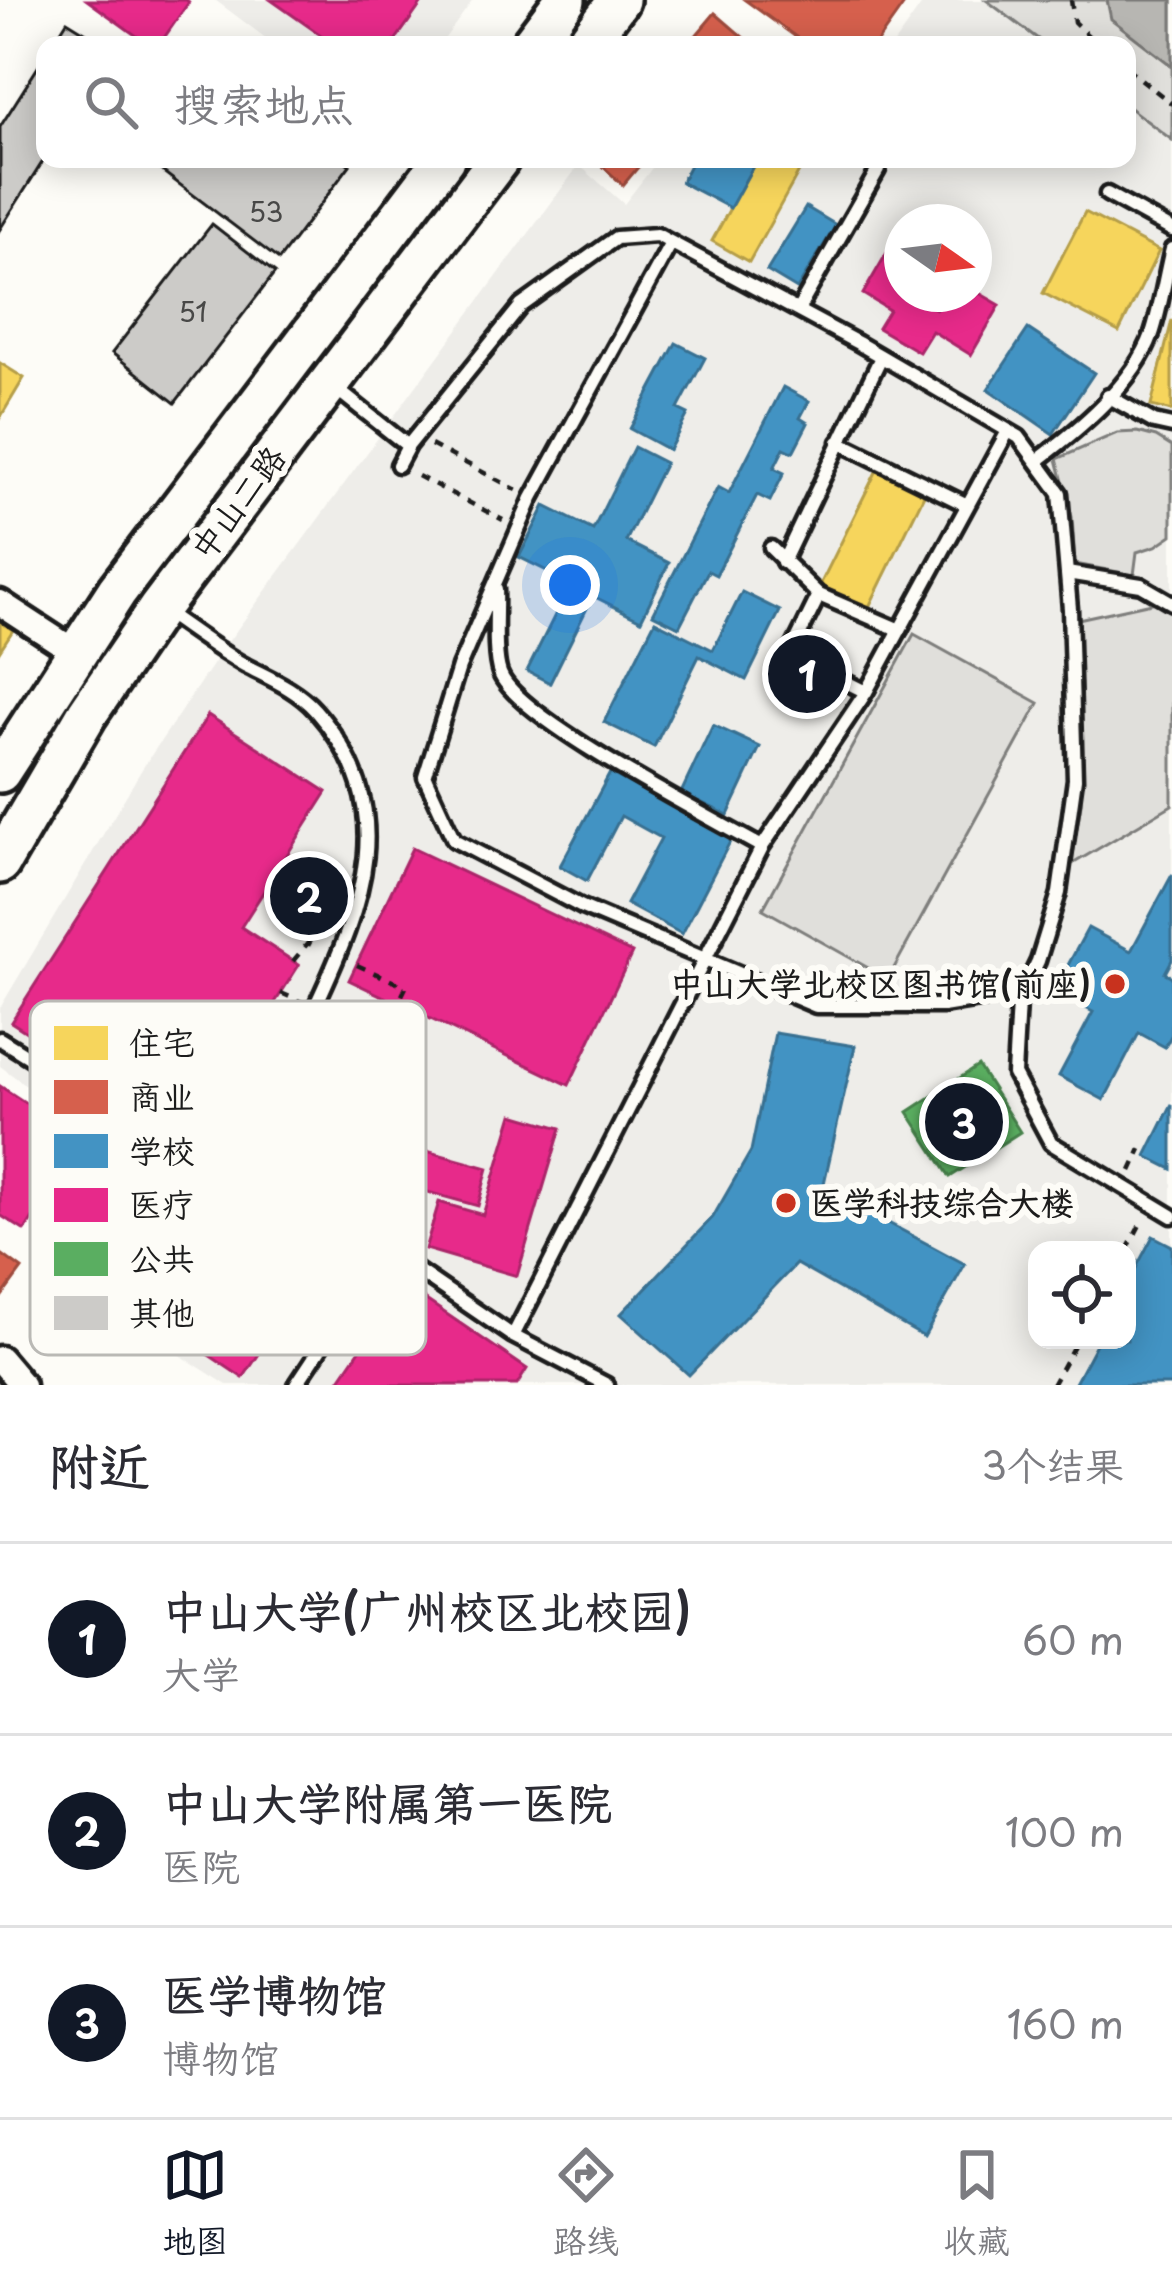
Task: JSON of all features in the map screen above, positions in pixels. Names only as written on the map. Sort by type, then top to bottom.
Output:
[{"type":"main road","points":[[592,36],[619,0]]},
{"type":"main road","points":[[536,36],[553,4]]},
{"type":"main road","name":"中山二路","points":[[0,772],[75,652],[208,467],[437,168]]},
{"type":"main road","name":"中山二路","points":[[0,863],[87,714],[159,608],[492,168]]},
{"type":"street","points":[[0,603],[75,652]]},
{"type":"street","points":[[0,1360],[22,1385]]},
{"type":"lane","points":[[798,310],[878,170]]},
{"type":"lane","points":[[1106,194],[1172,230]]},
{"type":"lane","points":[[398,465],[408,446],[521,306],[616,238],[657,235],[1019,437],[1060,493],[1075,778],[1059,893],[1038,961],[1018,1003],[1014,1074],[1051,1143],[1172,1216]]},
{"type":"lane","points":[[671,243],[532,498],[459,668],[425,777],[454,841],[582,907],[816,1006],[943,1006],[1023,993]]},
{"type":"lane","points":[[1037,461],[1085,424],[1137,363],[1151,335],[1172,250]]},
{"type":"lane","points":[[783,562],[881,357]]},
{"type":"lane","points":[[328,383],[408,446]]},
{"type":"lane","points":[[1108,396],[1154,422],[1172,426]]},
{"type":"lane","points":[[513,1336],[762,847],[866,692],[1008,430]]},
{"type":"lane","points":[[839,442],[967,505]]},
{"type":"lane","points":[[771,548],[819,595],[900,630]]},
{"type":"lane","points":[[1067,573],[1141,585],[1172,603]]},
{"type":"lane","points":[[495,586],[500,673],[519,698],[608,761],[762,847]]},
{"type":"lane","points":[[819,595],[790,654],[866,692]]},
{"type":"lane","points":[[159,608],[244,665],[283,683],[315,710],[356,772],[368,827],[364,880],[352,929],[318,1001]]},
{"type":"lane","points":[[0,1039],[30,1058]]},
{"type":"lane","points":[[426,1276],[513,1336],[607,1385]]},
{"type":"lane","points":[[296,1385],[316,1355]]},
{"type":"path","points":[[1071,0],[1074,22],[1089,36]]},
{"type":"path","points":[[1136,75],[1172,104]]},
{"type":"path","points":[[455,458],[532,498]]},
{"type":"path","points":[[398,465],[519,529]]},
{"type":"path","points":[[357,964],[406,987],[399,1001]]},
{"type":"path","points":[[281,993],[299,1001]]},
{"type":"path","points":[[1131,1241],[1151,1206]]},
{"type":"path","points":[[1052,1385],[1072,1349]]},
{"type":"shaded area","points":[[215,0],[473,0],[447,36],[263,36]]},
{"type":"shaded area","points":[[925,0],[986,0],[1034,36],[899,36]]},
{"type":"shaded area","points":[[986,0],[1172,0],[1172,140],[1136,113],[1136,36],[1034,36]]},
{"type":"shaded area","points":[[1107,0],[1172,0],[1172,66],[1136,36],[1111,19]]},
{"type":"shaded area","points":[[1136,113],[1172,140],[1172,1385],[227,1385],[180,1355],[426,1355],[426,1001],[30,1001],[30,1088],[0,1066],[0,1008],[142,769],[222,650],[577,168],[624,204],[652,168],[1136,168]]},
{"type":"shaded area","points":[[1137,432],[1172,447],[1172,535],[1137,552],[1134,575],[1075,564],[1072,517],[1057,459],[1117,433]]},
{"type":"shaded area","points":[[1156,602],[1172,611],[1172,805],[1069,866],[1081,804],[1078,619]]},
{"type":"shaded area","points":[[914,634],[1039,703],[888,979],[763,909]]},
{"type":"building: 住宅","points":[[752,168],[801,168],[749,262],[712,241]]},
{"type":"building: 住宅","points":[[1085,212],[1159,251],[1119,332],[1043,293]]},
{"type":"building: 住宅","points":[[1172,320],[1172,411],[1151,406]]},
{"type":"building: 住宅","points":[[0,363],[24,378],[0,418]]},
{"type":"building: 住宅","points":[[877,470],[925,493],[867,611],[819,587]]},
{"type":"building: 住宅","points":[[0,622],[13,630],[0,650]]},
{"type":"building: 商业","points":[[745,0],[907,0],[881,36],[795,36]]},
{"type":"building: 商业","points":[[715,13],[742,36],[696,36]]},
{"type":"building: 商业","points":[[605,168],[637,168],[623,185]]},
{"type":"building: 商业","points":[[0,1253],[22,1269],[0,1299]]},
{"type":"building: 学校","points":[[688,168],[752,168],[730,208],[681,182]]},
{"type":"building: 学校","points":[[806,207],[836,225],[797,289],[767,271]]},
{"type":"building: 学校","points":[[1028,329],[1094,373],[1053,434],[988,389]]},
{"type":"building: 学校","points":[[676,343],[705,358],[678,409],[688,414],[669,450],[630,429]]},
{"type":"building: 学校","points":[[783,387],[809,401],[800,418],[808,423],[793,452],[784,448],[774,468],[784,473],[770,501],[757,495],[716,575],[708,571],[679,627],[653,614],[718,487],[729,493]]},
{"type":"building: 学校","points":[[634,447],[665,463],[626,541],[669,563],[641,620],[593,596],[550,683],[527,671],[571,583],[519,557],[545,506],[593,530]]},
{"type":"building: 学校","points":[[742,592],[780,611],[746,680],[699,656],[654,747],[604,722],[655,621],[713,650]]},
{"type":"building: 学校","points":[[713,725],[760,747],[728,815],[681,793]]},
{"type":"building: 学校","points":[[610,773],[732,838],[682,934],[626,904],[661,838],[621,816],[587,881],[560,866]]},
{"type":"building: 学校","name":"中山大学北校区图书馆(前座)","points":[[1172,875],[1172,960],[1165,973],[1172,977],[1172,1034],[1165,1047],[1139,1033],[1104,1100],[1059,1076],[1093,1012],[1054,991],[1088,928],[1131,951]]},
{"type":"building: 学校","name":"医学科技综合大楼","points":[[775,1033],[855,1046],[823,1188],[965,1264],[924,1337],[796,1264],[689,1375],[621,1314],[713,1217],[751,1151]]},
{"type":"building: 学校","points":[[1172,1104],[1172,1169],[1146,1156]]},
{"type":"building: 学校","points":[[1153,1236],[1172,1246],[1172,1385],[1074,1385],[1093,1349],[1136,1349],[1136,1268]]},
{"type":"building: 医疗","points":[[87,0],[189,2],[165,36],[137,36]]},
{"type":"building: 医疗","points":[[271,0],[424,0],[398,36],[322,36]]},
{"type":"building: 医疗","points":[[884,258],[884,307],[863,294]]},
{"type":"building: 医疗","points":[[992,300],[1000,305],[971,355],[932,331],[919,352],[878,328],[888,312],[992,312]]},
{"type":"building: 医疗","points":[[208,715],[327,792],[241,927],[299,965],[276,1001],[30,1001],[30,1034],[11,1022]]},
{"type":"building: 医疗","points":[[412,848],[632,953],[569,1085],[426,1017],[426,1001],[393,1001],[349,980]]},
{"type":"building: 医疗","points":[[0,1086],[30,1106],[30,1223],[25,1231],[0,1215]]},
{"type":"building: 医疗","points":[[513,1114],[561,1128],[517,1276],[426,1249],[439,1202],[483,1215]]},
{"type":"building: 医疗","points":[[426,1151],[488,1168],[478,1206],[426,1192]]},
{"type":"building: 医疗","points":[[426,1300],[527,1369],[517,1385],[336,1385],[356,1355],[426,1355]]},
{"type":"building: 医疗","points":[[209,1355],[258,1355],[243,1378]]},
{"type":"building: 公共","points":[[978,1066],[1020,1132],[950,1177],[908,1112]]},
{"type":"building: 其他","points":[[67,21],[91,36],[58,36]]},
{"type":"building: 其他","points":[[36,70],[39,168],[0,229],[0,127]]},
{"type":"building: 其他","points":[[158,168],[348,168],[279,260]]},
{"type":"building: 其他","points":[[212,224],[275,273],[175,403],[112,353]]},
{"type":"place","name":"中山大学(广州校区北校园)","points":[[807,674]]},
{"type":"place","name":"中山大学附属第一医院","points":[[309,896]]},
{"type":"place","name":"中山大学北校区图书馆(前座)","points":[[1115,984]]},
{"type":"place","name":"医学博物馆","points":[[964,1122]]},
{"type":"place","name":"医学科技综合大楼","points":[[786,1203]]}]
